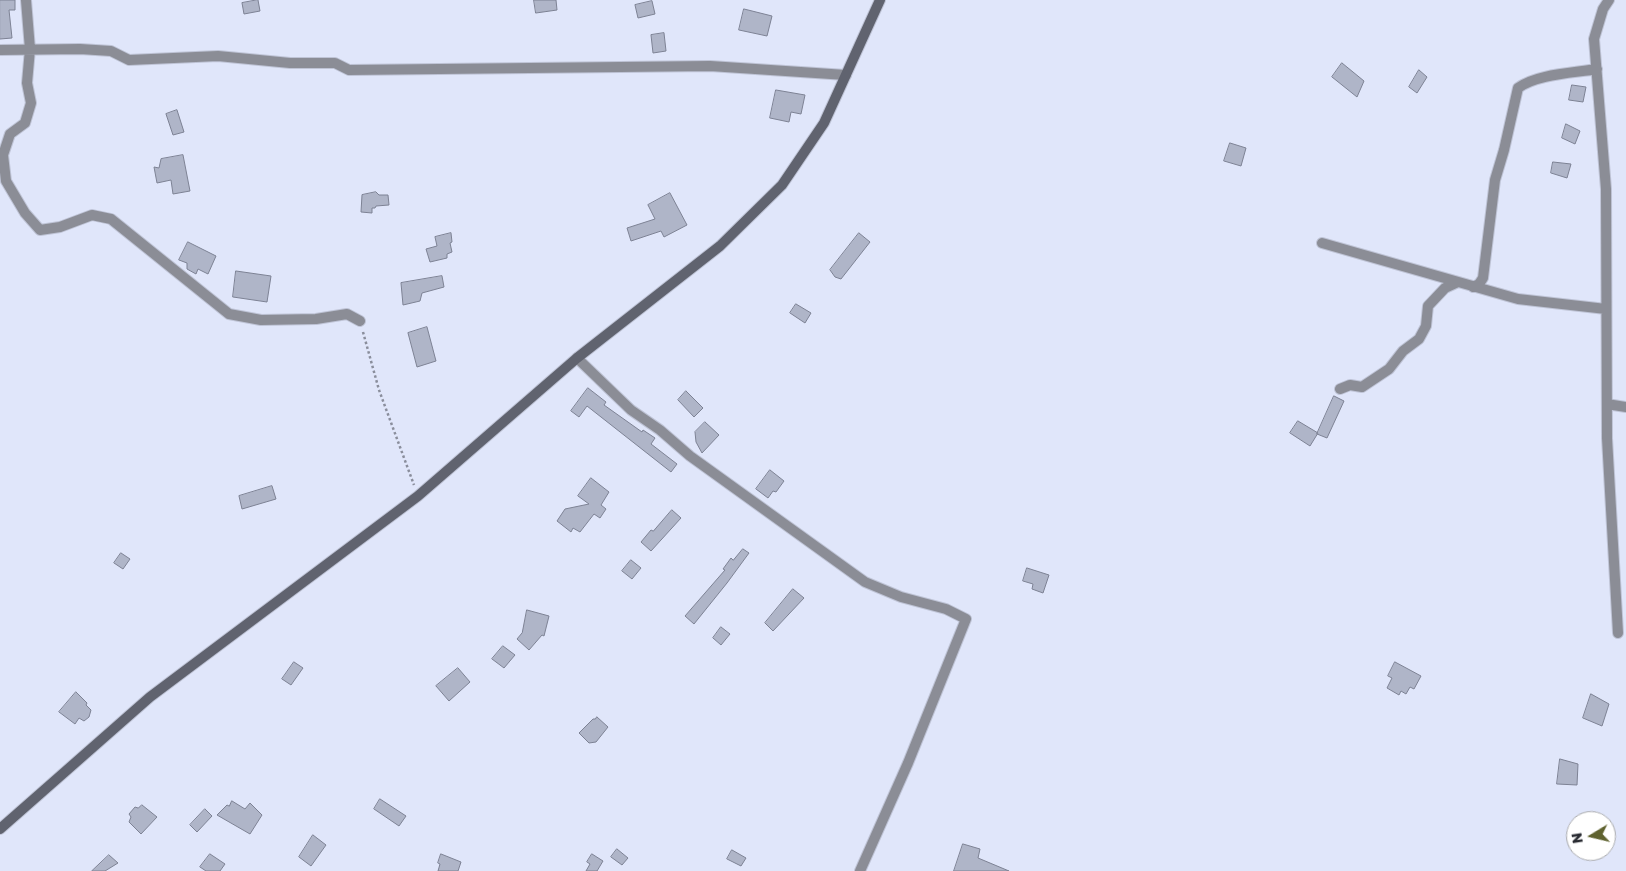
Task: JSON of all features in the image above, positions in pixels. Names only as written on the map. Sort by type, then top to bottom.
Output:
[{"type":"street","points":[[26,0],[30,49],[27,83],[31,103],[25,123],[10,134],[3,155],[6,180],[25,213],[40,230],[60,227],[92,215],[111,218],[229,314],[261,320],[316,319],[346,314],[360,321]]},
{"type":"street","points":[[0,829],[150,697],[418,496],[577,358],[720,246],[782,185],[824,123],[880,0]]},
{"type":"street","points":[[1609,0],[1603,9],[1594,39],[1606,189],[1607,438],[1618,633]]},
{"type":"street","points":[[0,50],[80,49],[111,51],[130,60],[218,56],[290,63],[335,63],[349,70],[710,66],[846,74]]},
{"type":"street","points":[[1473,287],[1479,284],[1483,278],[1495,180],[1518,88],[1524,82],[1536,79],[1597,69]]},
{"type":"street","points":[[1322,243],[1518,300],[1606,309]]},
{"type":"street","points":[[1340,389],[1350,385],[1362,387],[1389,370],[1403,351],[1419,339],[1426,326],[1428,306],[1445,288],[1458,282]]},
{"type":"street","points":[[577,358],[631,410],[660,430],[690,456],[865,582],[901,597],[946,609],[966,619],[908,763],[860,871]]},
{"type":"street","points":[[1607,404],[1626,407]]},
{"type":"path","points":[[360,321],[379,390],[418,496]]},
{"type":"building","points":[[0,0],[15,0],[15,10],[9,10],[12,38],[0,39]]},
{"type":"building","points":[[258,0],[260,11],[244,14],[242,3]]},
{"type":"building","points":[[534,0],[556,0],[557,10],[536,13]]},
{"type":"building","points":[[652,1],[655,14],[638,18],[635,5]]},
{"type":"building","points":[[744,9],[772,16],[767,36],[739,30]]},
{"type":"building","points":[[664,33],[666,51],[653,53],[651,35]]},
{"type":"building","points":[[1342,63],[1364,81],[1357,97],[1332,77]]},
{"type":"building","points":[[1419,70],[1427,77],[1417,93],[1409,87]]},
{"type":"building","points":[[1572,85],[1586,87],[1583,102],[1569,100]]},
{"type":"building","points":[[776,90],[805,95],[801,114],[791,112],[789,122],[770,118]]},
{"type":"building","points":[[177,110],[184,132],[173,135],[166,114]]},
{"type":"building","points":[[1566,124],[1580,131],[1575,144],[1562,138]]},
{"type":"building","points":[[1230,143],[1246,148],[1241,166],[1224,161]]},
{"type":"building","points":[[183,155],[190,191],[173,194],[171,180],[157,183],[154,167],[159,168],[161,159]]},
{"type":"building","points":[[1553,162],[1571,164],[1567,178],[1551,173]]},
{"type":"building","points":[[376,192],[379,195],[388,195],[389,205],[376,206],[372,208],[372,213],[361,212],[362,195]]},
{"type":"building","points":[[670,193],[687,225],[664,237],[661,231],[631,241],[627,228],[655,219],[648,205]]},
{"type":"building","points":[[451,233],[452,242],[450,243],[452,252],[447,254],[447,258],[430,262],[426,249],[437,246],[435,237]]},
{"type":"building","points":[[859,233],[870,242],[841,279],[835,277],[830,270]]},
{"type":"building","points":[[188,242],[216,256],[208,274],[198,269],[196,274],[187,269],[187,263],[179,260]]},
{"type":"building","points":[[236,271],[271,276],[267,302],[233,297]]},
{"type":"building","points":[[442,276],[444,287],[422,293],[420,301],[403,305],[401,283]]},
{"type":"building","points":[[796,304],[811,313],[805,323],[790,313]]},
{"type":"building","points":[[427,327],[436,361],[417,367],[408,333]]},
{"type":"building","points":[[588,388],[606,402],[604,405],[642,432],[643,430],[655,438],[651,444],[677,464],[671,472],[587,406],[579,417],[571,411]]},
{"type":"building","points":[[686,391],[703,408],[694,417],[678,400]]},
{"type":"building","points":[[1334,396],[1344,401],[1327,438],[1317,434]]},
{"type":"building","points":[[1298,421],[1318,433],[1310,446],[1290,433]]},
{"type":"building","points":[[705,422],[719,435],[702,453],[696,442],[695,432]]},
{"type":"building","points":[[770,470],[784,481],[776,492],[773,491],[768,498],[756,489]]},
{"type":"building","points":[[591,478],[609,492],[601,505],[606,509],[600,518],[594,514],[580,532],[573,528],[571,532],[557,521],[565,509],[589,504],[578,496]]},
{"type":"building","points":[[272,486],[276,499],[242,509],[239,496]]},
{"type":"building","points":[[672,510],[681,518],[651,551],[641,542]]},
{"type":"building","points":[[743,549],[749,553],[694,624],[685,616],[725,570],[723,569],[731,558],[733,560]]},
{"type":"building","points":[[121,553],[130,559],[123,569],[114,563]]},
{"type":"building","points":[[631,560],[641,568],[632,579],[622,571]]},
{"type":"building","points":[[1027,568],[1049,575],[1043,593],[1032,589],[1033,584],[1023,581]]},
{"type":"building","points":[[793,589],[804,598],[773,631],[765,623]]},
{"type":"building","points":[[527,610],[549,616],[544,636],[542,635],[529,650],[517,639],[522,633]]},
{"type":"building","points":[[721,627],[730,634],[721,645],[713,638]]},
{"type":"building","points":[[503,646],[515,655],[504,668],[492,659]]},
{"type":"building","points":[[294,662],[303,668],[291,685],[282,679]]},
{"type":"building","points":[[1395,662],[1421,676],[1414,689],[1410,687],[1406,694],[1401,691],[1399,695],[1387,688],[1392,678],[1388,676]]},
{"type":"building","points":[[458,668],[470,682],[449,701],[436,686]]},
{"type":"building","points":[[76,692],[91,710],[89,717],[84,721],[79,718],[75,724],[59,712]]},
{"type":"building","points":[[1591,694],[1609,704],[1602,726],[1583,718]]},
{"type":"building","points":[[597,717],[608,727],[596,742],[589,743],[579,733]]},
{"type":"building","points":[[1560,759],[1578,764],[1577,785],[1557,784]]},
{"type":"building","points":[[380,799],[406,816],[399,826],[374,809]]},
{"type":"building","points":[[232,801],[245,809],[250,803],[262,815],[250,834],[217,815],[227,805],[229,806]]},
{"type":"building","points":[[142,805],[157,817],[141,834],[129,822],[131,817],[129,814],[135,807],[138,808]]},
{"type":"building","points":[[205,809],[212,816],[197,832],[190,825]]},
{"type":"building","points":[[313,835],[326,845],[311,866],[299,857]]},
{"type":"building","points":[[963,844],[980,849],[978,858],[1009,871],[954,871]]},
{"type":"building","points":[[617,849],[628,858],[622,865],[611,857]]},
{"type":"building","points":[[732,850],[746,858],[741,866],[727,859]]},
{"type":"building","points":[[210,854],[225,864],[220,871],[206,871],[200,867]]},
{"type":"building","points":[[441,854],[461,862],[458,871],[438,871]]},
{"type":"building","points":[[592,854],[603,861],[597,871],[586,871],[590,864],[587,862]]},
{"type":"building","points":[[109,855],[118,863],[105,871],[92,871]]}]
